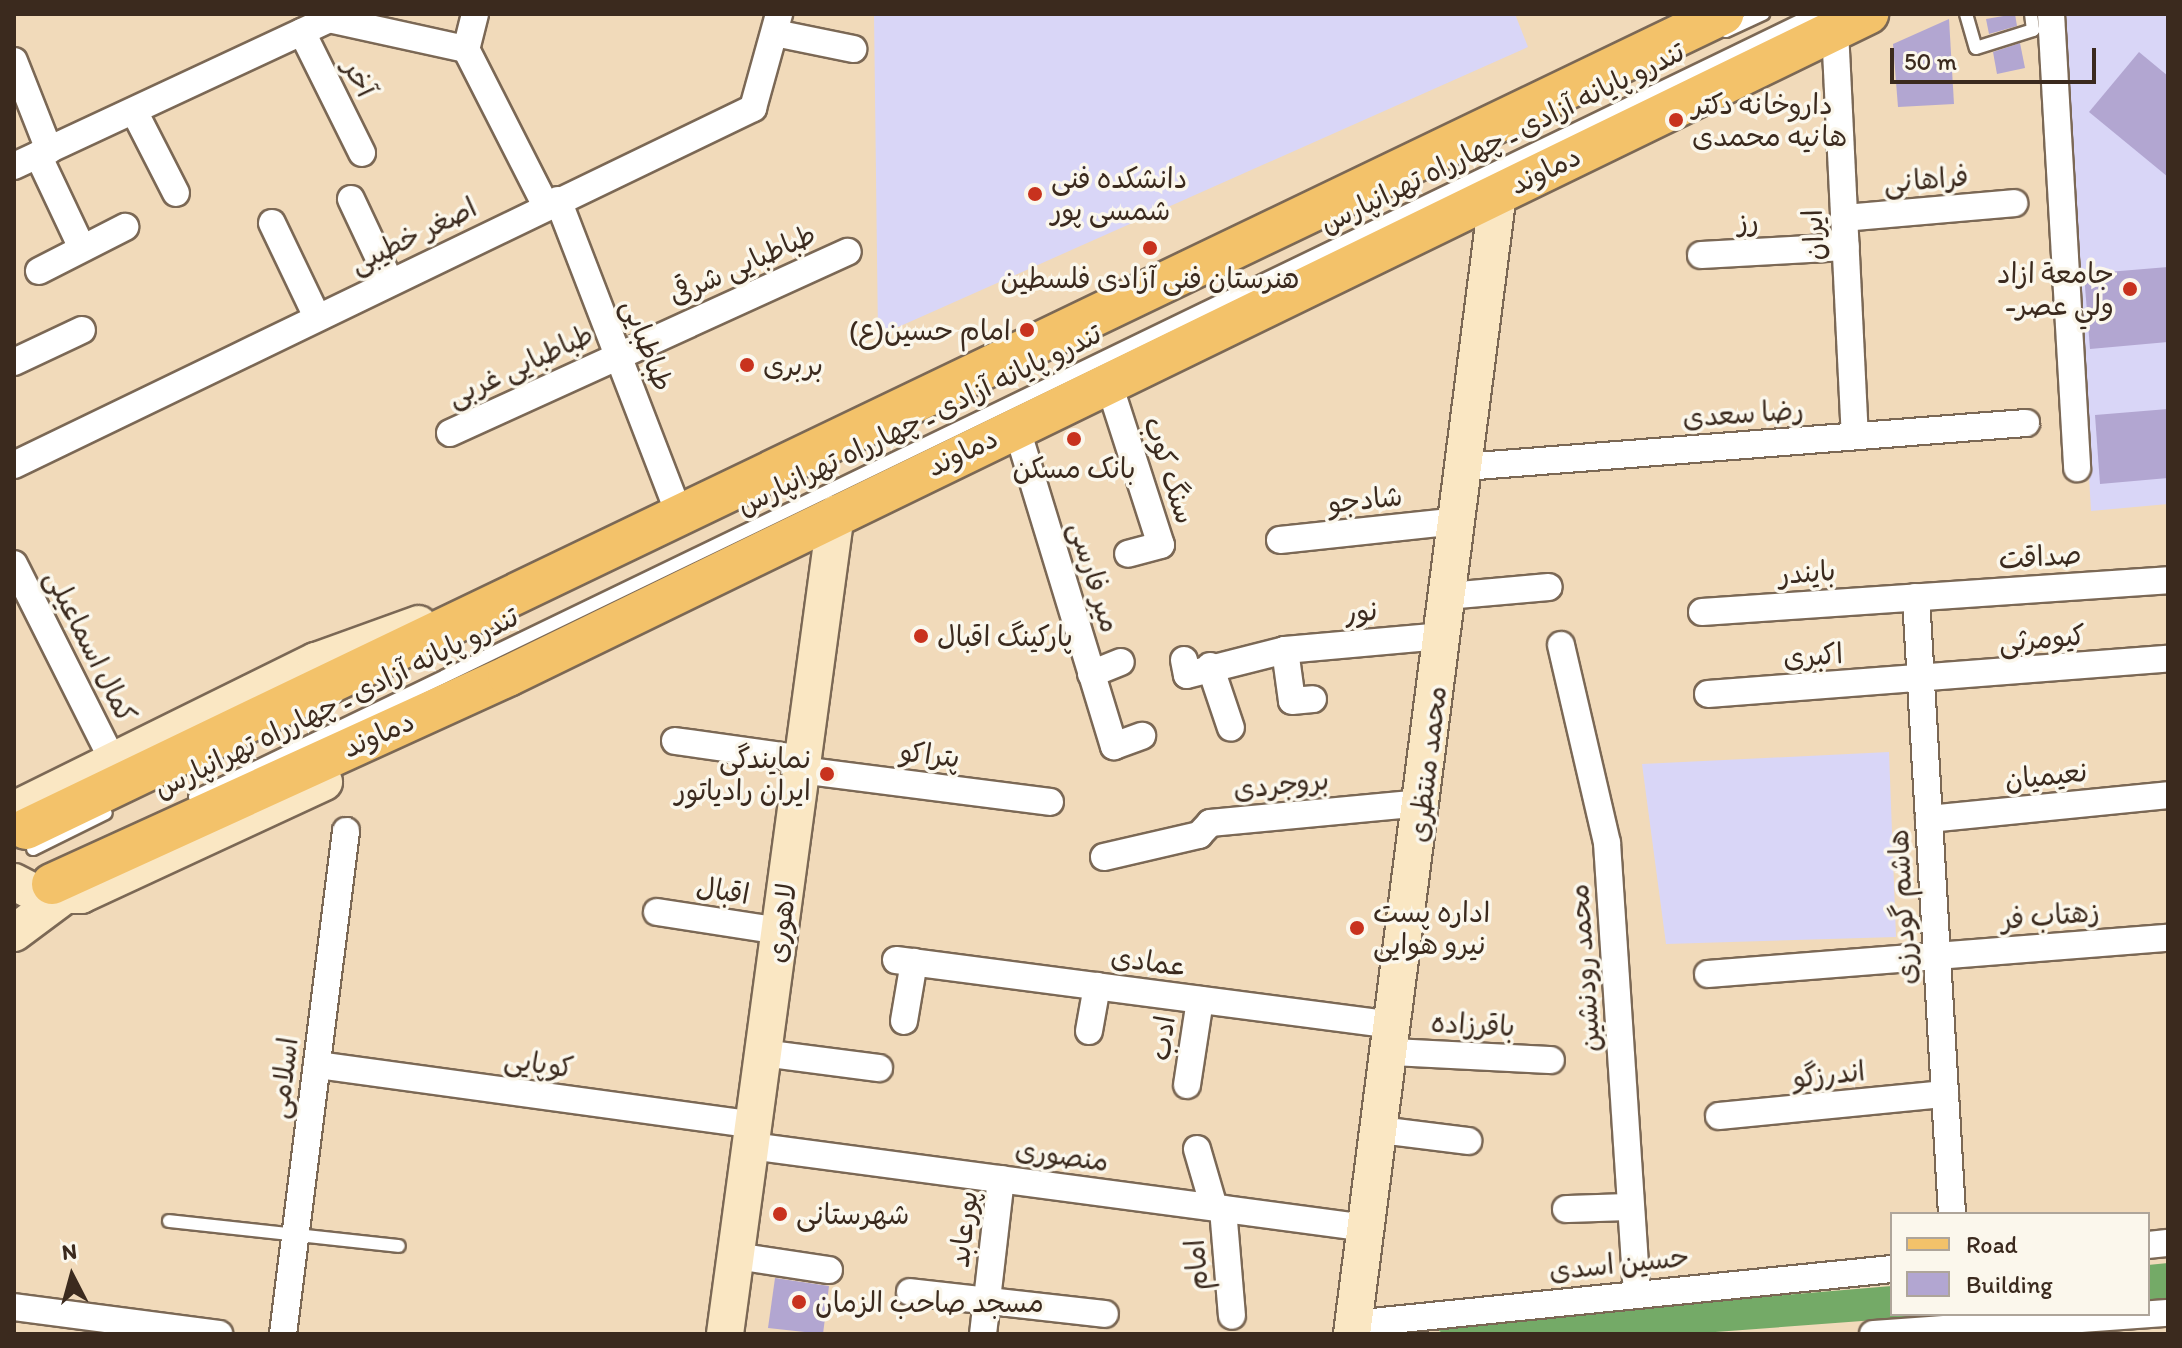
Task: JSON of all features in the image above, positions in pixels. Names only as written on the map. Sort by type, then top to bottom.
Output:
[{"type":"main road","points":[[24,829],[1716,16]]},
{"type":"main road","name":"دماوند","points":[[43,884],[508,676],[836,513],[1498,193],[1839,19]]},
{"type":"main road","name":"محمد منتظری","points":[[1352,1329],[1393,1038],[1498,193]]},
{"type":"main road","name":"لاهوری","points":[[725,1334],[836,513]]},
{"type":"main road","points":[[24,829],[111,757],[316,661],[476,612]]},
{"type":"main road","points":[[14,933],[43,884]]},
{"type":"street","points":[[34,157],[329,19],[466,49],[475,14]]},
{"type":"street","points":[[2051,14],[2077,468]]},
{"type":"street","name":"ایران","points":[[1839,19],[1844,218],[1855,436]]},
{"type":"street","points":[[777,23],[853,49]]},
{"type":"street","name":"اصغر خطیبی","points":[[14,465],[753,108],[777,23]]},
{"type":"street","name":"آخر","points":[[302,32],[362,153]]},
{"type":"street","name":"طباطبایی","points":[[466,49],[552,203],[618,355],[679,513]]},
{"type":"street","points":[[14,61],[34,157],[82,248]]},
{"type":"street","points":[[134,111],[176,193]]},
{"type":"street","points":[[351,199],[390,282]]},
{"type":"street","name":"فراهانی","points":[[1844,218],[2014,203]]},
{"type":"street","points":[[272,223],[317,317]]},
{"type":"street","points":[[39,271],[125,227]]},
{"type":"street","name":"رز","points":[[1701,255],[1846,247]]},
{"type":"street","name":"طباطبایی شرقی","points":[[618,355],[848,252]]},
{"type":"street","points":[[14,362],[82,330]]},
{"type":"street","name":"طباطبایی غربی","points":[[450,433],[618,355]]},
{"type":"street","name":"سنگ کوب","points":[[1108,381],[1161,545],[1128,554]]},
{"type":"street","name":"رضا سعدی","points":[[1464,467],[2026,423]]},
{"type":"street","name":"میر فارسی","points":[[1016,426],[1114,746],[1142,736]]},
{"type":"street","name":"شادجو","points":[[1280,540],[1457,521]]},
{"type":"street","name":"کمال اسماعیلی","points":[[14,564],[111,757]]},
{"type":"street","name":"صداقت","points":[[1916,597],[2168,580]]},
{"type":"street","points":[[1448,596],[1549,587]]},
{"type":"street","name":"بایندر","points":[[1702,612],[1916,597]]},
{"type":"street","name":"هاشم گودرزی","points":[[1916,597],[1952,1212]]},
{"type":"street","name":"نور","points":[[1220,663],[1285,650],[1443,636]]},
{"type":"street","name":"محمد رودنشین","points":[[1561,645],[1607,843],[1637,1293]]},
{"type":"street","points":[[1285,650],[1292,701],[1313,699]]},
{"type":"street","name":"کیومرثی","points":[[1922,681],[2168,659]]},
{"type":"street","points":[[1184,660],[1187,675],[1220,663],[1231,728]]},
{"type":"street","points":[[1091,674],[1121,662]]},
{"type":"street","name":"اکبری","points":[[1708,694],[1922,681]]},
{"type":"street","name":"پتراکو","points":[[675,741],[802,765],[1050,802]]},
{"type":"street","name":"نعیمیان","points":[[1929,819],[2168,795]]},
{"type":"street","name":"بروجردی","points":[[1104,857],[1199,835],[1210,823],[1422,803]]},
{"type":"street","name":"اسلامی","points":[[283,1334],[346,831]]},
{"type":"street","name":"اقبال","points":[[657,912],[780,931]]},
{"type":"street","name":"زهتاب فر","points":[[1708,974],[2168,938]]},
{"type":"street","name":"عمادی","points":[[904,1021],[905,961],[1200,1000],[1393,1038]]},
{"type":"street","points":[[1089,1031],[1097,986]]},
{"type":"street","name":"ادب","points":[[1187,1085],[1200,1000]]},
{"type":"street","name":"باقرزاده","points":[[1393,1038],[1551,1060]]},
{"type":"street","points":[[763,1053],[879,1068]]},
{"type":"street","name":"کوپایی","points":[[317,1065],[752,1135]]},
{"type":"street","name":"اندرزگو","points":[[1719,1116],[1945,1094]]},
{"type":"street","points":[[1380,1130],[1468,1141]]},
{"type":"street","name":"منصوری","points":[[752,1135],[1001,1179],[1366,1228]]},
{"type":"street","name":"امام","points":[[1197,1149],[1218,1208],[1232,1316]]},
{"type":"street","name":"پورعابد","points":[[983,1334],[1001,1179]]},
{"type":"street","points":[[1566,1209],[1630,1207]]},
{"type":"street","points":[[736,1256],[829,1270]]},
{"type":"street","name":"حسین اسدی","points":[[1352,1329],[1637,1293],[1890,1269]]},
{"type":"street","points":[[910,1292],[1105,1314]]},
{"type":"street","points":[[14,1307],[219,1334]]},
{"type":"street","points":[[1873,1334],[2126,1316]]},
{"type":"lane","points":[[516,613],[1763,14]]},
{"type":"lane","points":[[1966,14],[1976,48],[2033,30],[2031,14]]},
{"type":"lane","name":"تندرو پایانه آزادی ـ چهارراه تهرانپارس","points":[[174,808],[1839,19]]},
{"type":"lane","points":[[24,829],[118,807]]},
{"type":"lane","points":[[43,884],[102,842]]},
{"type":"lane","points":[[169,1221],[399,1246]]},
{"type":"shaded area","name":"دانشکده فنی شمسی پور","points":[[874,14],[1515,14],[1528,47],[878,336]]},
{"type":"shaded area","points":[[2062,14],[2168,14],[2168,504],[2091,511]]},
{"type":"shaded area","points":[[1889,752],[1896,937],[1666,944],[1642,764]]},
{"type":"green space","points":[[2168,1263],[2168,1298],[2150,1300],[2150,1265]]},
{"type":"green space","points":[[1890,1286],[1890,1316],[1929,1316],[1688,1334],[1444,1334],[1430,1325]]},
{"type":"building","points":[[2015,14],[2017,26],[1989,34],[1986,19]]},
{"type":"building","points":[[1949,19],[1954,104],[1898,107],[1893,44]]},
{"type":"building","points":[[2020,43],[2025,68],[1997,74],[1993,52]]},
{"type":"building","points":[[2139,52],[2168,76],[2168,177],[2089,112]]},
{"type":"building","points":[[2168,267],[2168,342],[2090,349],[2084,274]]},
{"type":"building","points":[[2168,409],[2168,478],[2100,484],[2095,415]]},
{"type":"building","name":"مسجد صاحب الزمان","points":[[775,1278],[829,1286],[823,1334],[768,1328]]},
{"type":"place","name":"داروخانه دکتر هانیه محمدی","points":[[1676,120]]},
{"type":"place","name":"دانشکده فنی شمسی پور","points":[[1035,194]]},
{"type":"place","name":"هنرستان فنی آزادی فلسطین","points":[[1150,248]]},
{"type":"place","name":"جامعة ازاد -ولي عصر","points":[[2130,289]]},
{"type":"place","name":"امام حسين(ع)","points":[[1027,330]]},
{"type":"place","name":"بربری","points":[[747,365]]},
{"type":"place","name":"بانک مسکن","points":[[1074,439]]},
{"type":"place","name":"پارکینگ اقبال","points":[[921,636]]},
{"type":"place","name":"نمایندگی ایران رادیاتور","points":[[827,774]]},
{"type":"place","name":"اداره پست نیرو هوایی","points":[[1357,928]]},
{"type":"place","name":"شهرستانی","points":[[780,1214]]},
{"type":"place","name":"مسجد صاحب الزمان","points":[[799,1302]]}]
